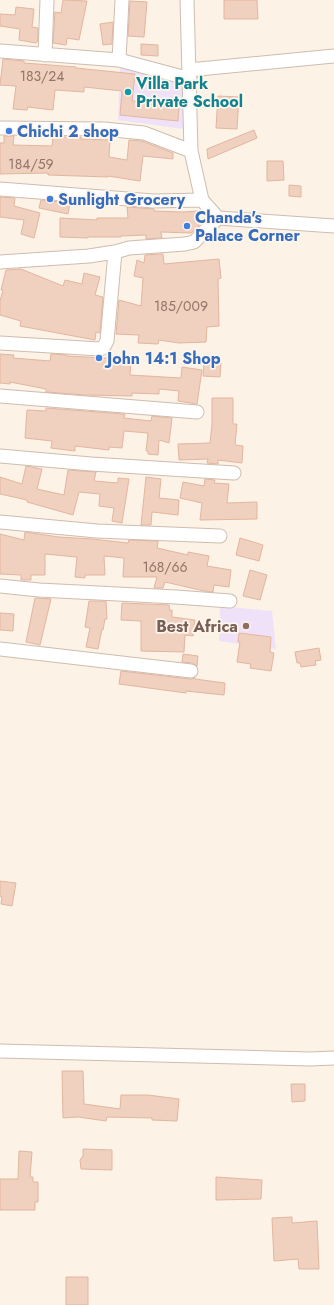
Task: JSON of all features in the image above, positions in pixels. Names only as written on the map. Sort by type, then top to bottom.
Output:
[{"type":"street","points":[[45,55],[46,0]]},
{"type":"street","points":[[119,60],[122,0]]},
{"type":"street","points":[[187,0],[191,151],[202,200],[218,218],[334,226]]},
{"type":"street","points":[[0,51],[119,60],[189,74],[334,56]]},
{"type":"street","points":[[0,128],[104,129],[144,133],[191,151]]},
{"type":"street","points":[[0,189],[153,201],[202,200]]},
{"type":"street","points":[[0,262],[89,256],[129,248],[185,244],[194,242],[218,218]]},
{"type":"street","points":[[0,343],[103,348],[107,341],[115,252]]},
{"type":"street","points":[[0,396],[197,412]]},
{"type":"street","points":[[0,456],[91,464],[234,473]]},
{"type":"street","points":[[0,522],[97,531],[220,536]]},
{"type":"street","points":[[0,586],[39,590],[230,601]]},
{"type":"street","points":[[0,649],[191,671]]},
{"type":"street","points":[[0,1051],[310,1059],[334,1058]]},
{"type":"shaded area","points":[[120,68],[187,78],[184,129],[118,120]]},
{"type":"shaded area","name":"Best Africa","points":[[220,606],[272,611],[276,649],[219,641]]},
{"type":"building","points":[[63,0],[87,1],[79,40],[67,38],[66,45],[53,43],[55,12],[61,13]]},
{"type":"building","points":[[224,0],[257,0],[258,19],[224,19]]},
{"type":"building","points":[[130,1],[147,2],[144,37],[128,36]]},
{"type":"building","points":[[16,7],[34,9],[32,27],[38,28],[38,41],[36,43],[19,40],[20,29],[0,26],[0,14],[15,15]]},
{"type":"building","points":[[113,22],[112,44],[103,45],[100,24]]},
{"type":"building","points":[[141,44],[158,45],[158,56],[141,55]]},
{"type":"building","points":[[3,59],[24,61],[24,63],[135,74],[132,101],[179,106],[178,121],[120,115],[122,91],[84,87],[84,92],[55,90],[53,110],[28,107],[27,110],[13,109],[16,86],[0,85]]},
{"type":"building","points":[[218,96],[239,97],[237,129],[216,128]]},
{"type":"building","points":[[254,130],[257,138],[208,159],[207,149]]},
{"type":"building","points":[[4,136],[14,136],[13,145],[52,146],[53,137],[81,137],[81,139],[110,140],[109,157],[127,160],[129,140],[142,141],[173,153],[173,159],[143,156],[140,181],[108,176],[48,175],[48,173],[0,174],[0,143],[4,143]]},
{"type":"building","points":[[267,161],[283,161],[284,180],[267,181]]},
{"type":"building","points":[[289,185],[301,186],[301,197],[289,196]]},
{"type":"building","points":[[0,197],[15,198],[14,206],[40,213],[34,238],[21,234],[24,220],[0,217]]},
{"type":"building","points":[[41,200],[70,203],[68,214],[39,208]]},
{"type":"building","points":[[127,207],[154,209],[154,211],[198,211],[199,226],[191,233],[161,232],[162,238],[146,239],[146,235],[88,238],[60,237],[60,218],[97,220],[97,218],[128,218]]},
{"type":"building","points":[[163,254],[164,264],[219,259],[221,278],[218,279],[219,326],[207,327],[206,342],[179,343],[159,340],[158,344],[138,343],[139,335],[116,334],[119,300],[141,306],[143,278],[134,276],[137,260],[144,263],[145,255]]},
{"type":"building","points":[[21,269],[63,286],[65,280],[82,284],[84,273],[100,277],[95,295],[103,297],[100,333],[96,332],[95,340],[20,326],[21,321],[0,315],[0,301],[3,290],[1,290],[6,270]]},
{"type":"building","points":[[0,354],[14,355],[13,358],[50,361],[51,354],[124,359],[123,362],[131,362],[130,375],[181,378],[182,367],[202,370],[197,404],[178,401],[179,391],[159,389],[159,394],[132,393],[132,396],[85,395],[46,392],[46,389],[10,382],[10,384],[0,383]]},
{"type":"building","points":[[204,362],[221,363],[220,377],[203,376]]},
{"type":"building","points":[[212,398],[233,398],[233,424],[237,424],[235,445],[243,446],[242,463],[218,460],[218,464],[207,463],[208,459],[179,460],[178,444],[210,443]]},
{"type":"building","points":[[46,408],[125,414],[124,418],[151,421],[152,416],[172,418],[169,443],[159,440],[158,455],[148,454],[148,451],[146,451],[148,433],[124,431],[122,448],[109,447],[109,450],[75,446],[75,451],[51,448],[52,441],[25,438],[27,410],[46,411]]},
{"type":"building","points":[[26,466],[42,469],[37,489],[64,495],[68,470],[96,472],[94,481],[118,483],[118,478],[129,479],[122,523],[112,521],[114,508],[99,506],[100,494],[79,492],[73,515],[27,502],[27,500],[0,494],[0,477],[22,484]]},
{"type":"building","points":[[146,477],[161,479],[159,498],[179,500],[178,515],[152,512],[151,525],[141,525]]},
{"type":"building","points":[[205,479],[215,480],[214,483],[229,484],[227,503],[257,502],[257,519],[200,520],[202,503],[180,498],[183,482],[204,486]]},
{"type":"building","points":[[25,532],[59,537],[128,543],[129,540],[158,541],[157,548],[188,555],[188,552],[209,556],[207,566],[231,570],[229,587],[214,585],[213,592],[165,582],[163,588],[154,588],[157,577],[123,577],[124,558],[104,556],[105,575],[85,575],[85,578],[75,577],[77,557],[45,554],[45,575],[31,575],[31,580],[21,580],[21,575],[0,574],[0,534],[24,540]]},
{"type":"building","points":[[240,538],[263,545],[259,561],[236,555]]},
{"type":"building","points":[[250,570],[267,575],[260,600],[243,596]]},
{"type":"building","points":[[35,598],[51,599],[40,645],[26,642]]},
{"type":"building","points":[[89,601],[106,601],[107,619],[105,619],[103,630],[102,629],[98,649],[86,647],[90,628],[85,627]]},
{"type":"building","points":[[122,603],[169,605],[170,611],[172,610],[172,617],[195,620],[193,636],[185,635],[184,652],[141,651],[141,621],[121,620]]},
{"type":"building","points":[[0,613],[14,614],[13,631],[0,630]]},
{"type":"building","points":[[239,633],[271,637],[270,652],[274,653],[271,671],[250,668],[251,664],[237,662],[240,642],[238,642]]},
{"type":"building","points":[[319,648],[321,660],[315,661],[316,665],[301,667],[300,663],[297,663],[295,652]]},
{"type":"building","points":[[183,654],[198,656],[197,666],[192,663],[182,662]]},
{"type":"building","points":[[121,671],[190,679],[195,678],[225,683],[224,695],[186,691],[186,693],[119,684]]},
{"type":"building","points":[[0,881],[16,883],[12,906],[1,904],[2,897],[0,896]]},
{"type":"building","points":[[62,1071],[83,1071],[84,1104],[120,1109],[121,1095],[148,1095],[179,1099],[177,1121],[152,1120],[152,1118],[107,1117],[106,1121],[78,1117],[63,1118]]},
{"type":"building","points":[[291,1084],[305,1084],[305,1101],[292,1102]]},
{"type":"building","points":[[83,1149],[112,1150],[112,1170],[81,1169],[80,1160],[83,1156]]},
{"type":"building","points":[[19,1151],[32,1152],[30,1177],[33,1177],[33,1182],[38,1182],[38,1202],[35,1202],[35,1210],[0,1210],[0,1179],[18,1179]]},
{"type":"building","points":[[216,1177],[262,1180],[261,1199],[216,1200]]},
{"type":"building","points":[[292,1217],[292,1223],[317,1221],[319,1269],[299,1269],[298,1259],[274,1261],[272,1218]]},
{"type":"building","points":[[66,1277],[88,1277],[88,1305],[66,1305]]},
{"type":"place","name":"Villa Park Private School","points":[[128,92]]},
{"type":"place","name":"Chichi 2 shop","points":[[9,131]]},
{"type":"place","name":"Sunlight Grocery","points":[[50,199]]},
{"type":"place","name":"Chanda's Palace Corner","points":[[187,226]]},
{"type":"place","name":"John 14:1 Shop","points":[[99,358]]},
{"type":"place","name":"Best Africa","points":[[246,626]]}]
